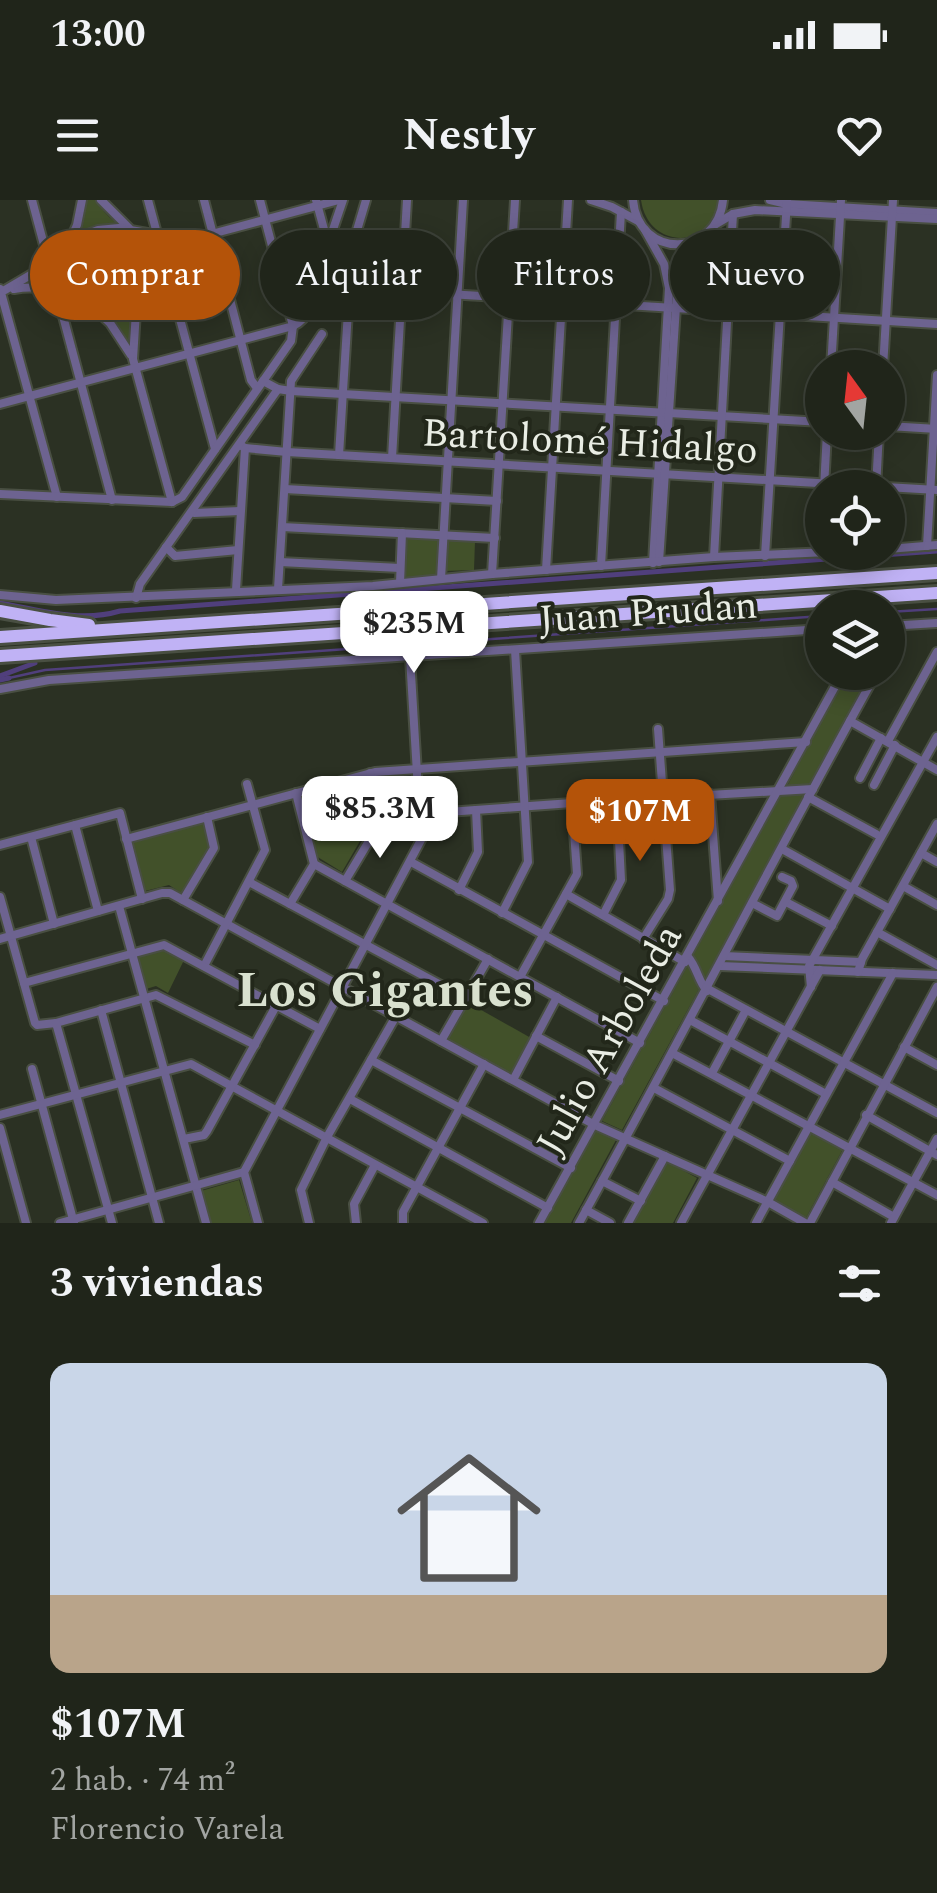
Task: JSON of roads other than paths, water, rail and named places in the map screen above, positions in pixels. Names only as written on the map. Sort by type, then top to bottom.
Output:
[{"type":"highway","points":[[0,636],[937,573]]},
{"type":"highway","points":[[0,659],[937,593]]},
{"type":"highway","points":[[0,611],[132,628]]},
{"type":"street","points":[[32,200],[40,230]]},
{"type":"street","points":[[74,230],[82,200]]},
{"type":"street","points":[[100,200],[129,228]]},
{"type":"street","points":[[148,200],[156,230]]},
{"type":"street","points":[[204,200],[208,230]]},
{"type":"street","points":[[1,491],[172,502],[182,497],[291,341],[293,326],[260,200]]},
{"type":"street","points":[[228,230],[316,203],[341,200],[333,230]]},
{"type":"street","points":[[357,230],[366,200]]},
{"type":"street","points":[[406,230],[407,200]]},
{"type":"street","points":[[441,579],[464,200]]},
{"type":"street","points":[[513,230],[515,200]]},
{"type":"street","points":[[567,230],[568,200]]},
{"type":"street","points":[[590,200],[638,221],[645,230]]},
{"type":"street","points":[[633,200],[638,221]]},
{"type":"street","points":[[716,224],[723,200]]},
{"type":"street","points":[[770,200],[787,205]]},
{"type":"street","points":[[884,350],[893,200]]},
{"type":"street","points":[[316,203],[324,230]]},
{"type":"street","points":[[711,230],[733,214],[787,205],[937,216]]},
{"type":"street","points":[[785,230],[787,205]]},
{"type":"street","points":[[620,230],[621,212]]},
{"type":"street","points":[[732,230],[733,214]]},
{"type":"street","points":[[98,230],[137,230]]},
{"type":"street","points":[[650,240],[666,271],[670,291]]},
{"type":"street","points":[[1,290],[30,274]]},
{"type":"street","points":[[1,290],[30,287]]},
{"type":"street","points":[[1,290],[57,497]]},
{"type":"street","points":[[458,295],[477,296]]},
{"type":"street","points":[[840,318],[937,324]]},
{"type":"street","points":[[64,320],[112,500]]},
{"type":"street","points":[[106,320],[134,363],[172,502]]},
{"type":"street","points":[[134,363],[136,320]]},
{"type":"street","points":[[180,320],[214,449]]},
{"type":"street","points":[[235,320],[252,380],[278,389],[805,421]]},
{"type":"street","points":[[0,404],[134,363],[189,354],[293,326],[302,320]]},
{"type":"street","points":[[339,455],[347,320]]},
{"type":"street","points":[[392,458],[401,320]]},
{"type":"street","points":[[492,574],[508,320]]},
{"type":"street","points":[[546,570],[562,320]]},
{"type":"street","points":[[602,566],[614,320]]},
{"type":"street","points":[[656,562],[671,320]]},
{"type":"street","points":[[714,558],[728,320]]},
{"type":"street","points":[[766,556],[780,320]]},
{"type":"street","points":[[832,350],[834,320]]},
{"type":"street","points":[[278,589],[290,391],[293,377],[322,334]]},
{"type":"street","points":[[905,547],[932,545],[937,375]]},
{"type":"street","points":[[136,598],[140,584],[242,447],[278,389]]},
{"type":"street","points":[[905,427],[935,429]]},
{"type":"street","points":[[236,590],[242,447]]},
{"type":"street","name":"Bartolomé Hidalgo","points":[[242,447],[805,484]]},
{"type":"street","points":[[285,488],[497,501]]},
{"type":"street","name":"Bartolomé Hidalgo","points":[[905,489],[933,490]]},
{"type":"street","points":[[192,512],[240,510]]},
{"type":"street","points":[[282,527],[494,538]]},
{"type":"street","points":[[400,584],[402,533]]},
{"type":"street","points":[[166,548],[175,556],[238,550]]},
{"type":"street","points":[[0,595],[56,600],[136,598],[400,584],[492,574],[805,554]]},
{"type":"street","points":[[280,562],[400,568]]},
{"type":"street","points":[[905,625],[937,623]]},
{"type":"street","name":"Juan Prudan","points":[[0,690],[48,680],[805,630]]},
{"type":"street","points":[[502,913],[528,866],[515,650]]},
{"type":"street","points":[[860,778],[888,741],[937,652]]},
{"type":"street","points":[[258,1223],[244,1172],[421,840],[410,657]]},
{"type":"street","name":"Julio Arboleda","points":[[540,1223],[833,690]]},
{"type":"street","points":[[579,1223],[867,690]]},
{"type":"street","points":[[850,721],[937,770]]},
{"type":"street","points":[[644,939],[670,894],[658,729]]},
{"type":"street","points":[[812,987],[811,965],[937,736]]},
{"type":"street","points":[[874,785],[888,741]]},
{"type":"street","points":[[126,839],[370,773],[806,742]]},
{"type":"street","points":[[345,881],[374,835],[370,773]]},
{"type":"street","points":[[204,966],[265,850],[247,784]]},
{"type":"street","points":[[420,814],[779,790],[811,793],[876,834]]},
{"type":"street","points":[[290,904],[314,864],[296,793]]},
{"type":"street","points":[[710,794],[718,901]]},
{"type":"street","points":[[602,916],[621,880],[617,800]]},
{"type":"street","points":[[520,976],[577,870],[572,802]]},
{"type":"street","points":[[458,890],[478,848],[476,810]]},
{"type":"street","points":[[0,845],[120,813],[142,899]]},
{"type":"street","points":[[183,900],[214,848],[207,817]]},
{"type":"street","points":[[307,835],[375,818]]},
{"type":"street","points":[[860,967],[937,824]]},
{"type":"street","points":[[75,825],[98,911]]},
{"type":"street","points":[[31,837],[54,924]]},
{"type":"street","points":[[782,849],[890,909]]},
{"type":"street","points":[[921,853],[937,862]]},
{"type":"street","points":[[411,862],[664,1000]]},
{"type":"street","points":[[314,864],[640,1043]]},
{"type":"street","points":[[752,904],[776,916],[793,886],[782,877]]},
{"type":"street","points":[[250,882],[466,998]]},
{"type":"street","points":[[903,886],[937,905]]},
{"type":"street","points":[[0,939],[167,892],[595,1125],[808,1223],[937,988]]},
{"type":"street","points":[[566,894],[693,963],[707,990],[937,1113]]},
{"type":"street","points":[[0,897],[35,1023],[41,1026],[160,996],[255,1045]]},
{"type":"street","points":[[786,902],[832,926]]},
{"type":"street","points":[[119,906],[206,1223]]},
{"type":"street","points":[[878,932],[937,965]]},
{"type":"street","points":[[24,983],[164,944],[320,1029]]},
{"type":"street","points":[[441,1041],[488,959]]},
{"type":"street","points":[[722,961],[937,975]]},
{"type":"street","points":[[811,965],[820,970],[860,967]]},
{"type":"street","points":[[681,1223],[820,970]]},
{"type":"street","points":[[756,1223],[893,973]]},
{"type":"street","points":[[512,1080],[557,997]]},
{"type":"street","points":[[184,1140],[206,1133],[276,1006]]},
{"type":"street","points":[[101,1010],[158,1223]]},
{"type":"street","points":[[712,1073],[746,1010]]},
{"type":"street","points":[[924,1010],[937,1018]]},
{"type":"street","points":[[308,1223],[300,1192],[396,1016]]},
{"type":"street","points":[[690,1020],[826,1094]]},
{"type":"street","points":[[56,1022],[112,1223]]},
{"type":"street","points":[[536,1036],[619,1082]]},
{"type":"street","points":[[904,1047],[937,1064]]},
{"type":"street","points":[[672,1053],[937,1195]]},
{"type":"street","points":[[372,1060],[571,1168]]},
{"type":"street","points":[[0,1114],[191,1064],[483,1223]]},
{"type":"street","points":[[403,1223],[403,1212],[484,1064]]},
{"type":"street","points":[[32,1069],[74,1221]]},
{"type":"street","points":[[654,1088],[790,1162]]},
{"type":"street","points":[[350,1098],[548,1208]]},
{"type":"street","points":[[866,1116],[934,1153]]},
{"type":"street","points":[[0,1128],[26,1223]]},
{"type":"street","points":[[832,1182],[892,1220],[934,1153],[937,1138]]},
{"type":"street","points":[[628,1223],[665,1156]]},
{"type":"street","points":[[356,1223],[354,1204],[375,1164]]},
{"type":"street","points":[[60,1223],[244,1172]]},
{"type":"street","points":[[602,1181],[640,1201]]},
{"type":"street","points":[[586,1210],[610,1223]]},
{"type":"waterway","points":[[0,603],[90,616],[937,551]]},
{"type":"waterway","points":[[905,611],[937,609]]},
{"type":"waterway","points":[[9,678],[45,670],[805,617]]},
{"type":"waterway","points":[[0,676],[35,663]]},
{"type":"waterway","points":[[0,680],[9,678]]},
{"type":"district","name":"Los Gigantes","points":[[385,988]]}]
